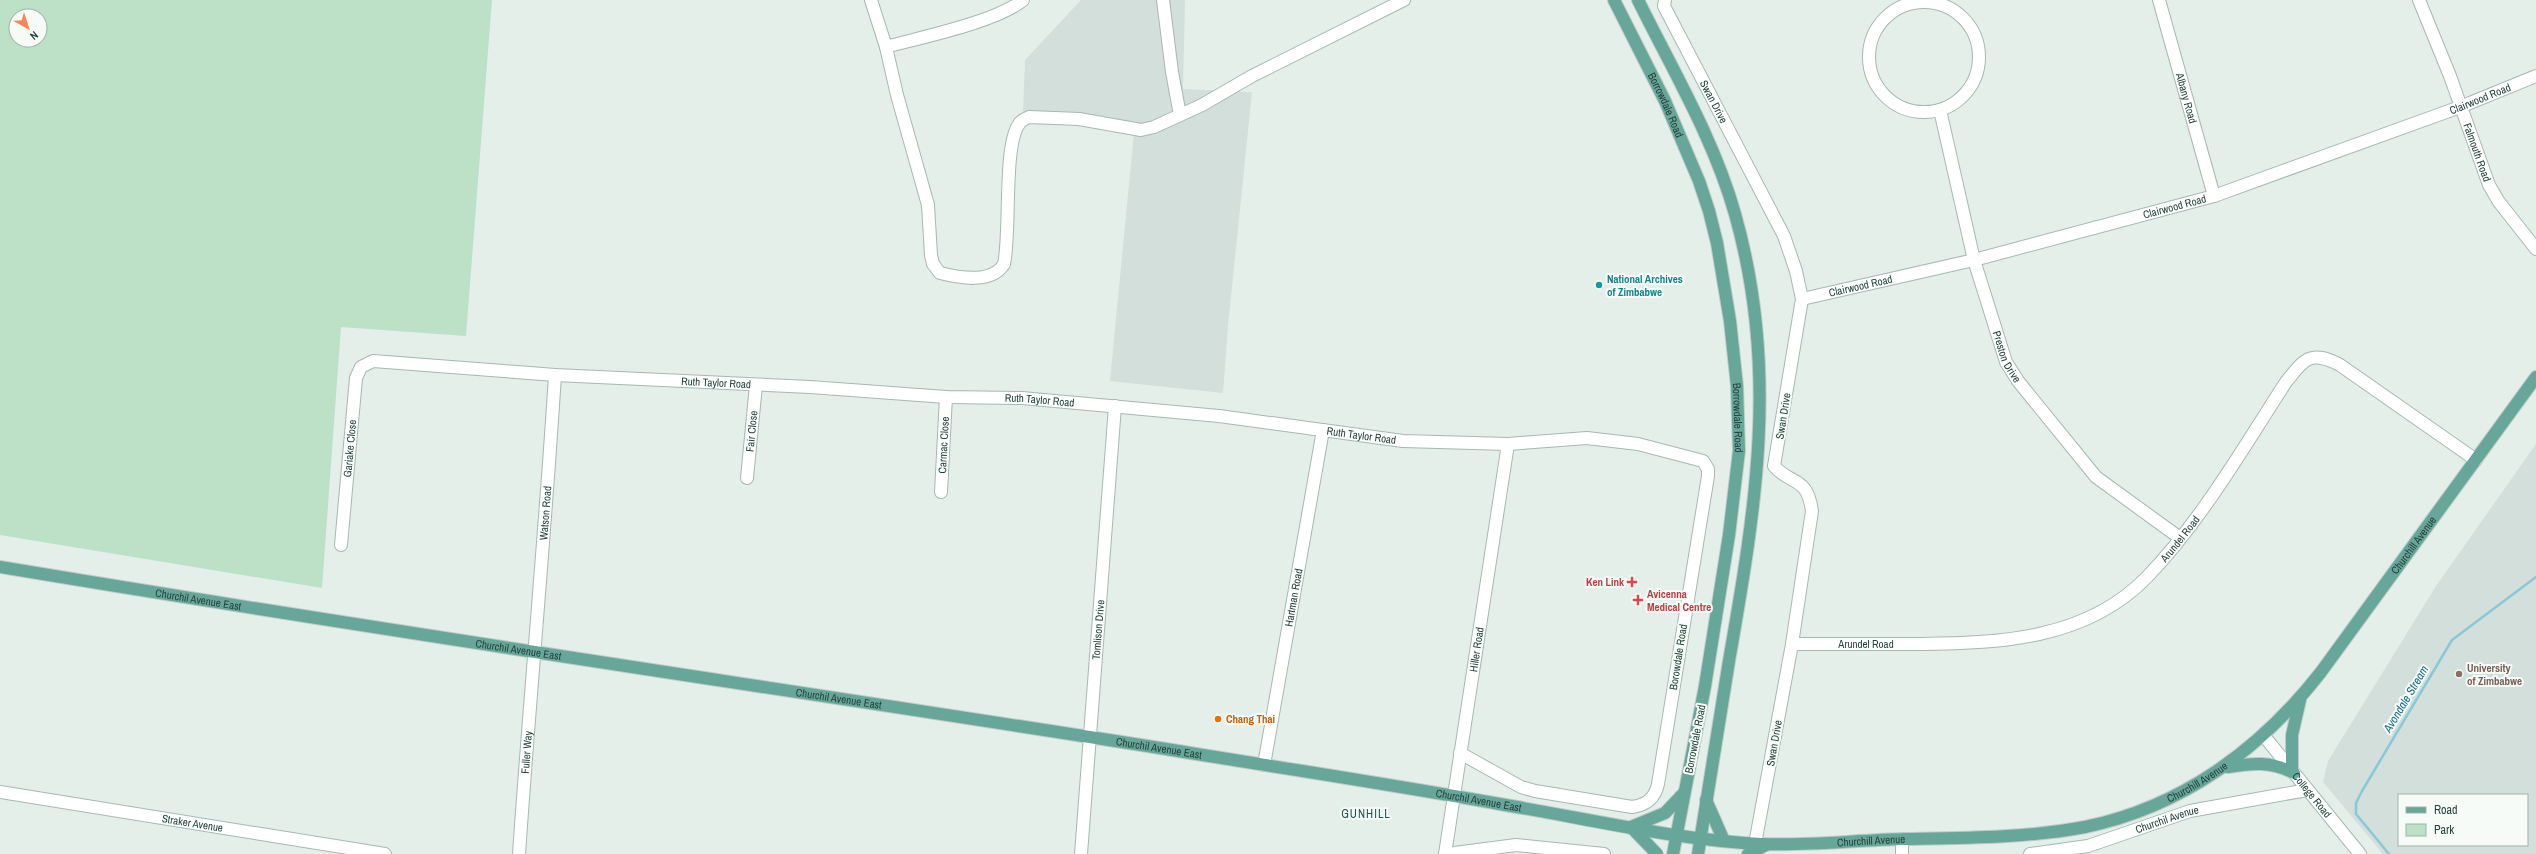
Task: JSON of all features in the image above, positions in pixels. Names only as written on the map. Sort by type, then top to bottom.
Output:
[{"type":"main road","name":"Borrowdale Road","points":[[1614,0],[1668,107],[1699,182],[1709,211],[1717,243],[1730,322],[1737,386],[1739,451],[1729,535],[1705,686],[1673,854]]},
{"type":"main road","name":"Borrowdale Road","points":[[1638,0],[1694,113],[1727,189],[1747,264],[1758,347],[1761,432],[1754,514],[1698,854]]},
{"type":"main road","name":"Churchill Avenue","points":[[1676,835],[1761,844],[1983,838],[2048,833],[2107,822],[2157,805],[2200,783],[2264,736],[2300,699],[2370,608],[2536,377]]},
{"type":"main road","name":"Churchil Avenue East","points":[[0,567],[1453,795],[1676,835]]},
{"type":"main road","points":[[2223,767],[2264,763],[2280,766],[2293,772],[2292,735],[2300,699]]},
{"type":"main road","points":[[1657,854],[1631,827],[1665,813],[1684,793]]},
{"type":"main road","points":[[1706,799],[1724,841]]},
{"type":"main road","points":[[1748,854],[1761,844]]},
{"type":"street","points":[[871,0],[886,47],[928,205],[930,255],[933,264],[940,273],[984,278],[995,275],[1004,264],[1012,154],[1015,132],[1023,119],[1029,117],[1079,119],[1141,130],[1154,127],[1404,0]]},
{"type":"street","points":[[886,47],[986,18],[1016,5],[1023,0]]},
{"type":"street","points":[[1164,0],[1172,72],[1180,115]]},
{"type":"street","name":"Swan Drive","points":[[1665,0],[1664,6],[1784,236],[1796,271],[1802,299],[1774,466],[1779,472],[1796,480],[1805,490],[1810,498],[1812,511],[1761,844]]},
{"type":"street","name":"Albany Road","points":[[2159,0],[2214,196]]},
{"type":"street","name":"Falmouth Road","points":[[2419,0],[2450,76],[2489,185],[2499,202],[2536,249]]},
{"type":"street","points":[[1925,1],[1943,4],[1958,12],[1970,25],[1978,41],[1980,58],[1977,75],[1969,90],[1956,103],[1940,110],[1923,113],[1906,110],[1890,102],[1878,89],[1870,73],[1868,56],[1871,39],[1880,23],[1892,11],[1908,4],[1925,1]]},
{"type":"street","name":"Clairwood Road","points":[[1802,299],[1974,260],[2214,196],[2460,106],[2536,76]]},
{"type":"street","name":"Preston Drive","points":[[1940,110],[1974,260],[2002,354],[2011,372],[2096,477],[2180,538]]},
{"type":"street","name":"Arundel Road","points":[[1792,644],[1975,643],[2044,634],[2082,621],[2126,595],[2147,578],[2180,538],[2286,382],[2305,361],[2313,356],[2322,356],[2340,365],[2476,460]]},
{"type":"street","name":"Ruth Taylor Road","points":[[373,361],[555,375],[756,384],[946,397],[1022,398],[1218,416],[1389,440],[1508,444],[1587,438],[1638,444],[1703,461]]},
{"type":"street","name":"Gariake Close","points":[[341,545],[356,378],[360,366],[373,361]]},
{"type":"street","name":"Watson Road","points":[[534,650],[545,540],[555,375]]},
{"type":"street","name":"Fair Close","points":[[746,478],[756,384]]},
{"type":"street","name":"Carmac Close","points":[[941,492],[946,397]]},
{"type":"street","name":"Tomlison Drive","points":[[1081,854],[1115,406]]},
{"type":"street","name":"Hartman Road","points":[[1264,765],[1323,430]]},
{"type":"street","name":"Hiller Road","points":[[1446,854],[1453,795],[1508,444]]},
{"type":"street","name":"Borowdale Road","points":[[1658,784],[1708,476],[1706,465],[1703,461]]},
{"type":"street","name":"Fuller Way","points":[[519,854],[534,650]]},
{"type":"street","name":"College Road","points":[[2264,736],[2306,790],[2360,854]]},
{"type":"street","name":"Churchil Avenue East","points":[[1460,753],[1521,787],[1610,805],[1632,807],[1646,803],[1654,797],[1658,784]]},
{"type":"street","name":"Churchil Avenue","points":[[2030,854],[2088,846],[2190,811],[2306,790]]},
{"type":"street","name":"Straker Avenue","points":[[0,792],[385,854]]},
{"type":"street","points":[[1902,839],[1902,854]]},
{"type":"street","points":[[1446,854],[1516,845],[1604,854]]},
{"type":"shaded area","points":[[1081,0],[1185,0],[1183,89],[1252,92],[1228,326],[1223,393],[1110,381],[1135,122],[1023,113],[1025,60]]},
{"type":"shaded area","name":"University of Zimbabwe","points":[[2536,444],[2536,854],[2383,854],[2323,782],[2328,761],[2436,586]]},
{"type":"green space","points":[[0,0],[492,0],[466,336],[341,327],[322,588],[0,535]]},
{"type":"waterway","name":"Avondale Stream","points":[[2389,854],[2356,814],[2356,803],[2362,791],[2452,640],[2536,577]]},
{"type":"place","name":"National Archives of Zimbabwe","points":[[1599,285]]},
{"type":"place","name":"Ken Link","points":[[1632,582]]},
{"type":"place","name":"Avicenna Medical Centre","points":[[1638,600]]},
{"type":"place","name":"University of Zimbabwe","points":[[2459,674]]},
{"type":"place","name":"Chang Thai","points":[[1218,719]]},
{"type":"district","name":"GUNHILL","points":[[1366,814]]}]
